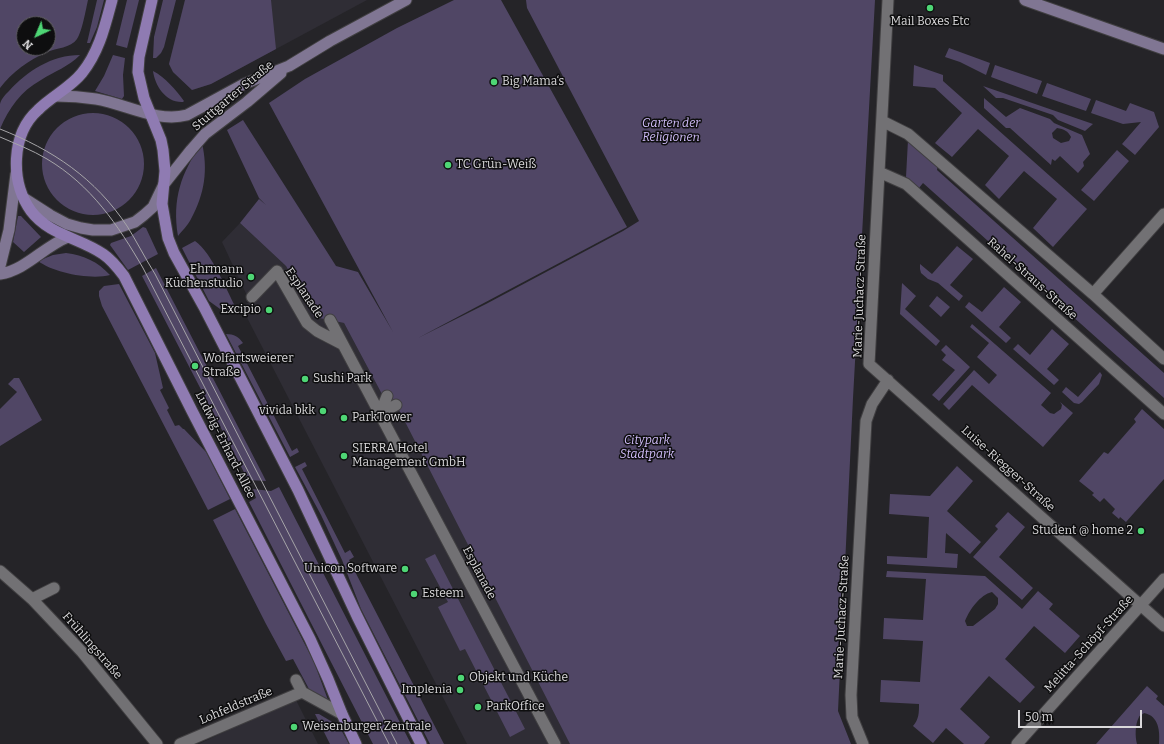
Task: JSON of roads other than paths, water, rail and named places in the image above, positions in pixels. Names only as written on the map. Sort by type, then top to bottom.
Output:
[{"type":"main road","points":[[56,96],[76,80],[91,60],[102,37],[112,0]]},
{"type":"main road","points":[[152,0],[140,51],[138,72],[149,113],[156,127],[163,150],[165,171],[162,204],[165,225],[172,249],[298,490],[357,616],[421,744]]},
{"type":"main road","name":"Stuttgarter Straße","points":[[164,184],[205,134],[247,102],[289,66],[330,41],[406,0]]},
{"type":"main road","points":[[1025,0],[1164,49]]},
{"type":"main road","name":"Stuttgarter Straße","points":[[149,113],[170,118],[177,118],[187,115],[244,84],[289,66]]},
{"type":"main road","points":[[56,96],[97,99],[149,113]]},
{"type":"main road","name":"Ludwig-Erhard-Allee","points":[[56,96],[37,111],[27,125],[18,145],[16,172],[19,186],[30,210],[52,229],[103,253],[118,267],[124,276],[310,639],[356,744]]},
{"type":"main road","points":[[0,266],[9,230],[16,172]]},
{"type":"main road","points":[[25,199],[44,212],[67,224],[93,230],[111,230],[127,225],[144,215],[153,206],[164,184]]},
{"type":"main road","points":[[0,274],[11,273],[48,247],[68,237]]},
{"type":"street","name":"Marie-Juchacz-Straße","points":[[863,744],[852,717],[850,695],[866,421],[872,404],[888,380],[869,364],[888,0]]},
{"type":"street","points":[[882,121],[908,134],[1093,294],[1164,359]]},
{"type":"street","name":"Rahel-Straus-Straße","points":[[878,172],[906,184],[1164,414]]},
{"type":"street","points":[[1093,294],[1164,214]]},
{"type":"street","name":"Esplanade","points":[[252,297],[277,271],[307,323],[317,331],[342,344]]},
{"type":"street","name":"Esplanade","points":[[330,320],[555,744]]},
{"type":"street","name":"Luise-Riegger-Straße","points":[[888,380],[1164,626]]},
{"type":"street","points":[[380,414],[388,396]]},
{"type":"street","points":[[380,414],[396,405]]},
{"type":"street","name":"Frühlingstraße","points":[[0,571],[32,599],[82,652],[157,744]]},
{"type":"street","name":"Melitta-Schöpf-Straße","points":[[1017,744],[1164,579]]},
{"type":"street","points":[[32,599],[54,588]]},
{"type":"street","points":[[296,680],[302,692],[342,714]]},
{"type":"street","name":"Lohfeldstraße","points":[[180,744],[302,692]]},
{"type":"tram line","points":[[0,129],[38,146],[71,167],[101,194],[115,209],[127,226],[155,274],[397,744]]},
{"type":"tram line","points":[[0,137],[36,153],[63,169],[102,207],[124,236],[143,268],[389,744]]},
{"type":"place","name":"Mail Boxes Etc","points":[[930,8]]},
{"type":"place","name":"Big Mama‘s","points":[[494,82]]},
{"type":"place","name":"TC Grün-Weiß","points":[[448,165]]},
{"type":"place","name":"Ehrmann Küchenstudio","points":[[251,277]]},
{"type":"place","name":"Excipio","points":[[269,310]]},
{"type":"place","name":"Wolfartsweierer Straße","points":[[195,366]]},
{"type":"place","name":"Sushi Park","points":[[305,379]]},
{"type":"place","name":"vivida bkk","points":[[323,411]]},
{"type":"place","name":"ParkTower","points":[[344,418]]},
{"type":"place","name":"SIERRA Hotel Management GmbH","points":[[344,456]]},
{"type":"place","name":"Student @ home 2","points":[[1141,531]]},
{"type":"place","name":"Unicon Software","points":[[405,569]]},
{"type":"place","name":"Esteem","points":[[414,594]]},
{"type":"place","name":"Objekt und Küche","points":[[461,678]]},
{"type":"place","name":"Implenia","points":[[460,690]]},
{"type":"place","name":"ParkOffice","points":[[478,707]]},
{"type":"place","name":"Weisenburger Zentrale","points":[[294,727]]},
{"type":"park label","name":"Garten der Religionen","points":[[671,131]]},
{"type":"park label","name":"Citypark Stadtpark","points":[[647,448]]}]
